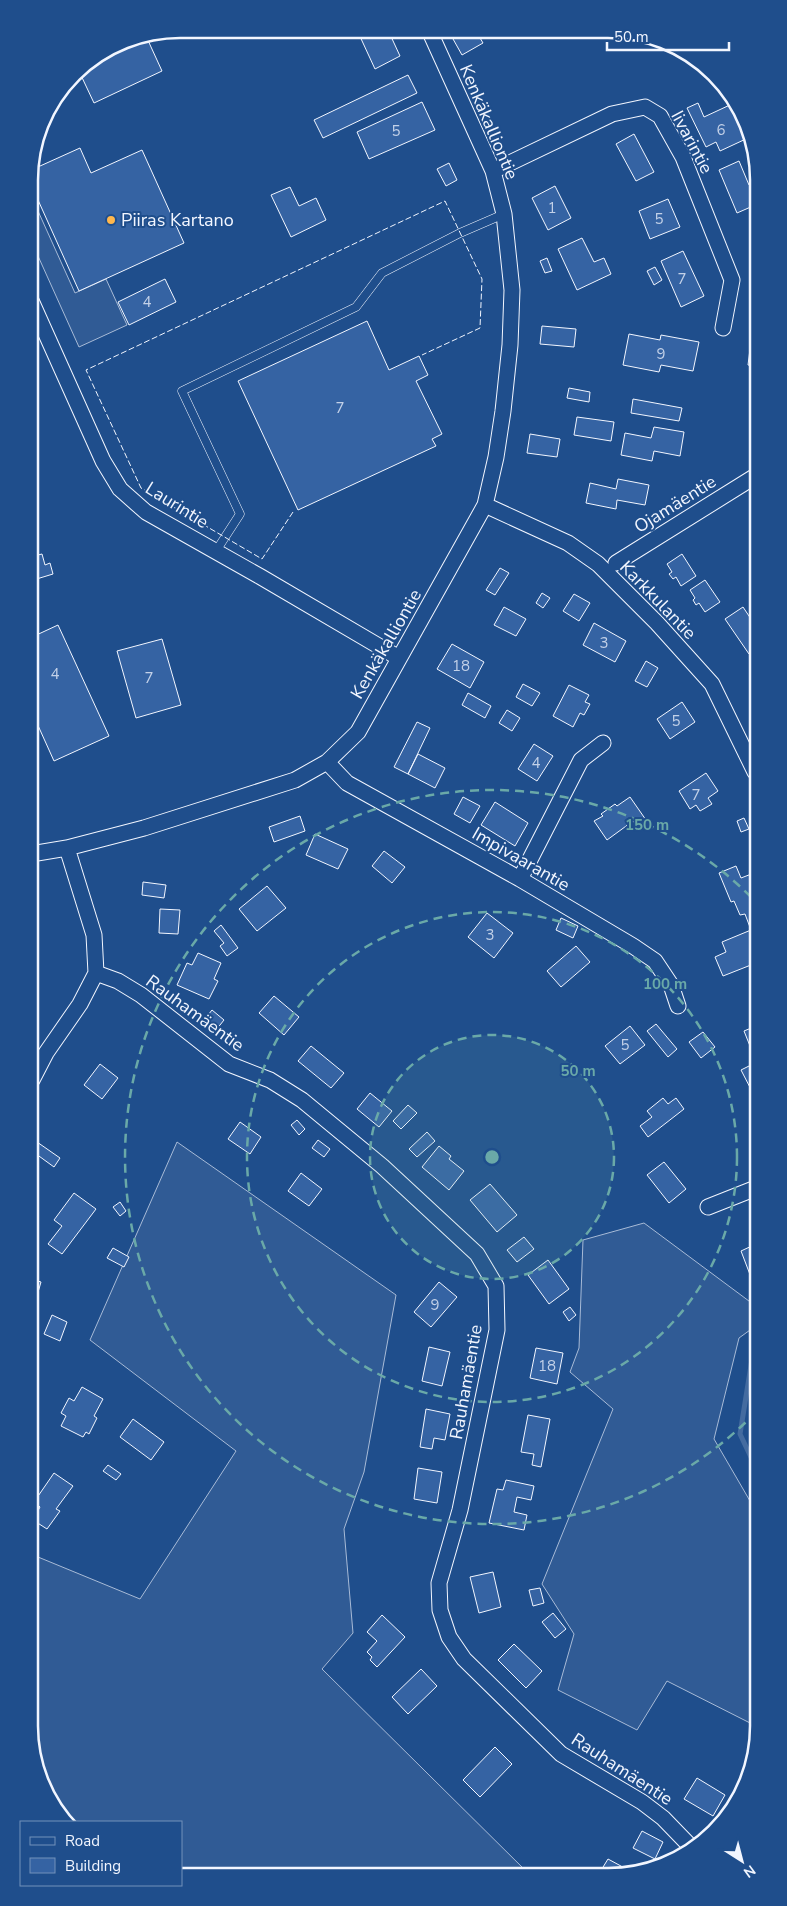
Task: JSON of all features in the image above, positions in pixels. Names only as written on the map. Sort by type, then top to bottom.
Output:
[{"type":"street","name":"Kenkäkalliontie","points":[[38,853],[67,848],[144,828],[295,780],[327,762],[358,732],[485,505],[504,411],[510,345],[512,290],[504,214],[493,171],[433,38]]},
{"type":"street","name":"Iivarintie","points":[[493,171],[612,114],[645,107],[660,116],[683,158],[732,280],[723,328]]},
{"type":"street","name":"Laurintie","points":[[38,314],[103,461],[120,489],[146,512],[399,658]]},
{"type":"street","name":"Ojamäentie","points":[[616,563],[750,480]]},
{"type":"street","name":"Karkkulantie","points":[[485,505],[568,542],[598,564],[657,623],[712,684],[750,761]]},
{"type":"street","points":[[520,879],[581,760],[603,744]]},
{"type":"street","name":"Impivaarantie","points":[[327,762],[347,782],[605,928],[655,961],[671,985],[678,1006]]},
{"type":"street","points":[[38,1068],[46,1053],[80,1004],[96,974],[94,935],[67,848]]},
{"type":"street","name":"Rauhamäentie","points":[[96,974],[118,981],[140,995],[229,1064],[270,1080],[302,1100],[382,1166],[477,1254],[496,1286],[497,1330],[460,1510],[439,1583],[440,1610],[449,1636],[464,1659],[561,1754],[649,1808],[663,1818],[687,1843]]},
{"type":"street","points":[[708,1207],[749,1191]]},
{"type":"lane","points":[[216,551],[240,514],[182,391],[356,307],[382,273],[460,233],[504,214]]},
{"type":"shaded area","points":[[38,211],[75,293],[106,279],[127,325],[79,347],[38,256]]},
{"type":"shaded area","points":[[177,1142],[396,1295],[364,1472],[344,1529],[353,1633],[322,1669],[523,1868],[182,1868],[182,1821],[73,1820],[61,1805],[48,1781],[39,1745],[38,1557],[140,1599],[236,1451],[90,1340]]},
{"type":"shaded area","points":[[644,1223],[749,1301],[749,1331],[739,1338],[714,1439],[749,1499],[749,1722],[667,1681],[637,1730],[558,1690],[574,1634],[542,1584],[613,1409],[570,1372],[579,1348],[583,1240]]},
{"type":"building","points":[[361,38],[392,38],[400,56],[375,69]]},
{"type":"building","points":[[452,38],[480,38],[483,43],[462,55]]},
{"type":"building","points":[[148,41],[162,71],[94,103],[82,77],[101,61],[117,52]]},
{"type":"building","points":[[408,75],[417,93],[323,138],[314,120]]},
{"type":"building","points":[[422,102],[435,130],[369,159],[357,132]]},
{"type":"building","points":[[698,103],[704,117],[728,106],[739,125],[744,140],[720,151],[716,142],[706,147],[687,108]]},
{"type":"building","points":[[634,134],[654,172],[636,181],[616,144]]},
{"type":"building","name":"Piiras Kartano","points":[[80,148],[91,173],[142,150],[184,243],[79,291],[38,200],[38,167]]},
{"type":"building","points":[[739,161],[750,185],[750,207],[737,213],[719,170]]},
{"type":"building","points":[[449,163],[457,180],[446,186],[437,169]]},
{"type":"building","points":[[555,186],[571,218],[548,230],[532,198]]},
{"type":"building","points":[[290,187],[299,206],[316,198],[326,220],[291,237],[271,195]]},
{"type":"building","points":[[668,199],[680,227],[650,239],[639,211]]},
{"type":"building","points":[[582,238],[594,262],[604,258],[611,274],[577,290],[558,249]]},
{"type":"building","points":[[683,251],[704,296],[681,307],[661,261]]},
{"type":"building","points":[[547,258],[552,271],[545,273],[540,261]]},
{"type":"building","points":[[655,267],[662,280],[654,285],[647,271]]},
{"type":"building","points":[[165,279],[176,302],[129,325],[118,302]]},
{"type":"building","points":[[367,321],[389,370],[419,356],[428,375],[416,381],[442,434],[432,439],[436,446],[298,510],[238,381]]},
{"type":"building","points":[[542,326],[576,329],[574,347],[540,344]]},
{"type":"building","points":[[629,334],[660,340],[661,335],[699,342],[693,371],[661,365],[659,372],[623,365]]},
{"type":"building","points":[[569,388],[590,392],[589,402],[567,398]]},
{"type":"building","points":[[633,399],[682,408],[679,421],[631,413]]},
{"type":"building","points":[[577,417],[614,422],[611,441],[574,435]]},
{"type":"building","points":[[654,427],[684,432],[680,456],[654,451],[652,461],[621,455],[625,433],[651,438]]},
{"type":"building","points":[[530,434],[560,439],[557,457],[527,453]]},
{"type":"building","points":[[618,479],[649,485],[645,505],[617,500],[616,509],[586,503],[590,483],[616,489]]},
{"type":"building","points":[[42,554],[45,565],[50,563],[53,574],[38,579],[38,555]]},
{"type":"building","points":[[682,554],[696,576],[681,586],[676,577],[673,579],[669,574],[672,572],[667,564]]},
{"type":"building","points":[[500,568],[509,573],[495,595],[486,590]]},
{"type":"building","points":[[705,580],[720,602],[705,612],[699,603],[696,605],[693,600],[695,598],[690,590]]},
{"type":"building","points":[[542,593],[550,598],[543,608],[536,603]]},
{"type":"building","points":[[574,594],[590,603],[579,621],[563,611]]},
{"type":"building","points":[[504,607],[526,619],[516,636],[494,625]]},
{"type":"building","points":[[743,607],[750,617],[750,654],[749,654],[725,619]]},
{"type":"building","points":[[594,623],[626,641],[615,662],[583,645]]},
{"type":"building","points":[[58,625],[109,736],[54,761],[38,726],[38,634]]},
{"type":"building","points":[[162,639],[181,705],[136,718],[117,651]]},
{"type":"building","points":[[452,644],[484,662],[470,688],[437,669]]},
{"type":"building","points":[[646,661],[658,668],[647,687],[635,681]]},
{"type":"building","points":[[523,684],[540,693],[532,706],[516,697]]},
{"type":"building","points":[[569,685],[589,695],[585,702],[590,704],[584,715],[580,713],[573,727],[553,716]]},
{"type":"building","points":[[468,693],[491,706],[485,718],[462,705]]},
{"type":"building","points":[[682,702],[695,722],[670,739],[657,719]]},
{"type":"building","points":[[507,710],[520,718],[512,731],[499,723]]},
{"type":"building","points":[[417,722],[430,728],[408,774],[394,767]]},
{"type":"building","points":[[534,744],[553,756],[537,781],[518,769]]},
{"type":"building","points":[[418,754],[445,768],[435,788],[408,774]]},
{"type":"building","points":[[706,773],[718,791],[708,798],[712,804],[700,811],[696,805],[690,809],[679,791]]},
{"type":"building","points":[[463,797],[480,806],[470,823],[454,814]]},
{"type":"building","points":[[630,797],[646,820],[637,826],[633,821],[607,840],[594,821],[603,816],[601,814],[615,804],[617,806]]},
{"type":"building","points":[[495,802],[528,823],[515,846],[481,825]]},
{"type":"building","points":[[300,816],[305,831],[274,842],[269,827]]},
{"type":"building","points":[[744,818],[749,829],[741,832],[737,821]]},
{"type":"building","points":[[315,834],[348,849],[338,869],[306,855]]},
{"type":"building","points":[[384,851],[405,867],[392,883],[372,866]]},
{"type":"building","points":[[736,866],[741,878],[750,875],[750,926],[745,914],[740,915],[734,901],[731,902],[719,873]]},
{"type":"building","points":[[143,882],[166,885],[164,898],[142,895]]},
{"type":"building","points":[[267,886],[286,908],[257,931],[239,909]]},
{"type":"building","points":[[160,909],[180,910],[178,934],[159,933]]},
{"type":"building","points":[[487,913],[513,933],[494,958],[468,937]]},
{"type":"building","points":[[561,918],[578,926],[573,938],[556,930]]},
{"type":"building","points":[[221,925],[238,948],[227,956],[220,946],[224,943],[214,931]]},
{"type":"building","points":[[750,931],[749,966],[723,976],[715,957],[726,952],[722,942]]},
{"type":"building","points":[[576,946],[590,962],[561,987],[547,971]]},
{"type":"building","points":[[198,953],[221,963],[214,979],[218,981],[209,999],[177,985],[187,963],[192,965]]},
{"type":"building","points":[[274,996],[299,1017],[284,1035],[259,1013]]},
{"type":"building","points":[[212,1010],[224,1020],[216,1030],[204,1020]]},
{"type":"building","points":[[656,1024],[677,1049],[668,1057],[647,1031]]},
{"type":"building","points":[[630,1026],[645,1045],[620,1064],[605,1046]]},
{"type":"building","points":[[749,1029],[749,1045],[744,1031]]},
{"type":"building","points":[[703,1032],[715,1047],[701,1058],[689,1042]]},
{"type":"building","points":[[311,1046],[344,1073],[331,1088],[298,1061]]},
{"type":"building","points":[[100,1064],[118,1078],[102,1099],[84,1085]]},
{"type":"building","points":[[749,1066],[749,1086],[741,1070]]},
{"type":"building","points":[[370,1093],[392,1111],[379,1127],[357,1109]]},
{"type":"building","points":[[663,1098],[668,1104],[676,1098],[684,1109],[648,1137],[640,1126],[652,1117],[647,1111]]},
{"type":"building","points":[[408,1105],[417,1113],[401,1129],[393,1121]]},
{"type":"building","points":[[297,1120],[305,1129],[299,1135],[291,1125]]},
{"type":"building","points":[[240,1122],[261,1137],[250,1154],[228,1139]]},
{"type":"building","points":[[427,1132],[435,1141],[417,1157],[409,1149]]},
{"type":"building","points":[[318,1140],[330,1149],[324,1157],[312,1148]]},
{"type":"building","points":[[38,1143],[60,1158],[54,1167],[38,1155]]},
{"type":"building","points":[[439,1146],[451,1156],[449,1159],[464,1171],[449,1190],[422,1167]]},
{"type":"building","points":[[664,1162],[686,1189],[669,1203],[647,1175]]},
{"type":"building","points":[[301,1173],[322,1189],[309,1206],[288,1191]]},
{"type":"building","points":[[490,1184],[517,1215],[497,1232],[470,1200]]},
{"type":"building","points":[[74,1193],[96,1209],[62,1254],[48,1244],[62,1226],[54,1220]]},
{"type":"building","points":[[120,1202],[126,1211],[120,1216],[113,1207]]},
{"type":"building","points":[[524,1237],[534,1249],[517,1262],[507,1250]]},
{"type":"building","points":[[749,1247],[749,1273],[741,1251]]},
{"type":"building","points":[[113,1248],[129,1257],[124,1267],[107,1258]]},
{"type":"building","points":[[548,1260],[569,1289],[549,1304],[528,1275]]},
{"type":"building","points":[[38,1281],[41,1282],[38,1292]]},
{"type":"building","points":[[439,1282],[457,1297],[431,1327],[414,1312]]},
{"type":"building","points":[[570,1307],[576,1315],[569,1321],[563,1312]]},
{"type":"building","points":[[52,1315],[67,1322],[60,1341],[44,1334]]},
{"type":"building","points":[[429,1347],[450,1352],[442,1386],[422,1381]]},
{"type":"building","points":[[536,1348],[563,1353],[557,1384],[530,1378]]},
{"type":"building","points":[[82,1387],[103,1399],[94,1416],[97,1418],[89,1434],[86,1432],[83,1437],[61,1426],[66,1416],[61,1413],[69,1398],[74,1401]]},
{"type":"building","points":[[426,1409],[450,1414],[445,1440],[434,1438],[432,1449],[420,1447]]},
{"type":"building","points":[[528,1415],[550,1419],[541,1467],[532,1465],[534,1454],[521,1452]]},
{"type":"building","points":[[133,1419],[164,1442],[151,1460],[120,1437]]},
{"type":"building","points":[[108,1465],[121,1474],[116,1480],[103,1471]]},
{"type":"building","points":[[418,1468],[442,1472],[437,1503],[414,1499]]},
{"type":"building","points":[[54,1473],[73,1486],[56,1509],[60,1511],[47,1529],[38,1523],[38,1511],[40,1507],[38,1505],[38,1496]]},
{"type":"building","points":[[506,1480],[534,1486],[531,1500],[517,1497],[514,1512],[527,1515],[524,1530],[489,1523],[497,1489],[503,1490]]},
{"type":"building","points":[[493,1572],[501,1607],[479,1613],[470,1577]]},
{"type":"building","points":[[540,1588],[544,1603],[533,1606],[529,1590]]},
{"type":"building","points":[[553,1613],[566,1629],[555,1638],[542,1622]]},
{"type":"building","points":[[382,1615],[405,1637],[377,1667],[370,1660],[372,1657],[367,1652],[377,1641],[367,1632]]},
{"type":"building","points":[[514,1644],[542,1671],[526,1688],[498,1660]]},
{"type":"building","points":[[421,1669],[437,1686],[408,1714],[392,1697]]},
{"type":"building","points":[[495,1747],[512,1764],[480,1797],[463,1780]]},
{"type":"building","points":[[697,1778],[725,1795],[713,1816],[684,1799]]},
{"type":"building","points":[[642,1831],[663,1842],[655,1859],[633,1848]]},
{"type":"building","points":[[608,1859],[623,1867],[607,1868],[602,1868]]},
{"type":"waterway","points":[[749,1376],[740,1434],[749,1453]]},
{"type":"fence","points":[[293,512],[262,559],[141,488],[86,370],[445,201],[482,279],[480,328],[422,355]]},
{"type":"place","name":"Piiras Kartano","points":[[111,220]]}]
